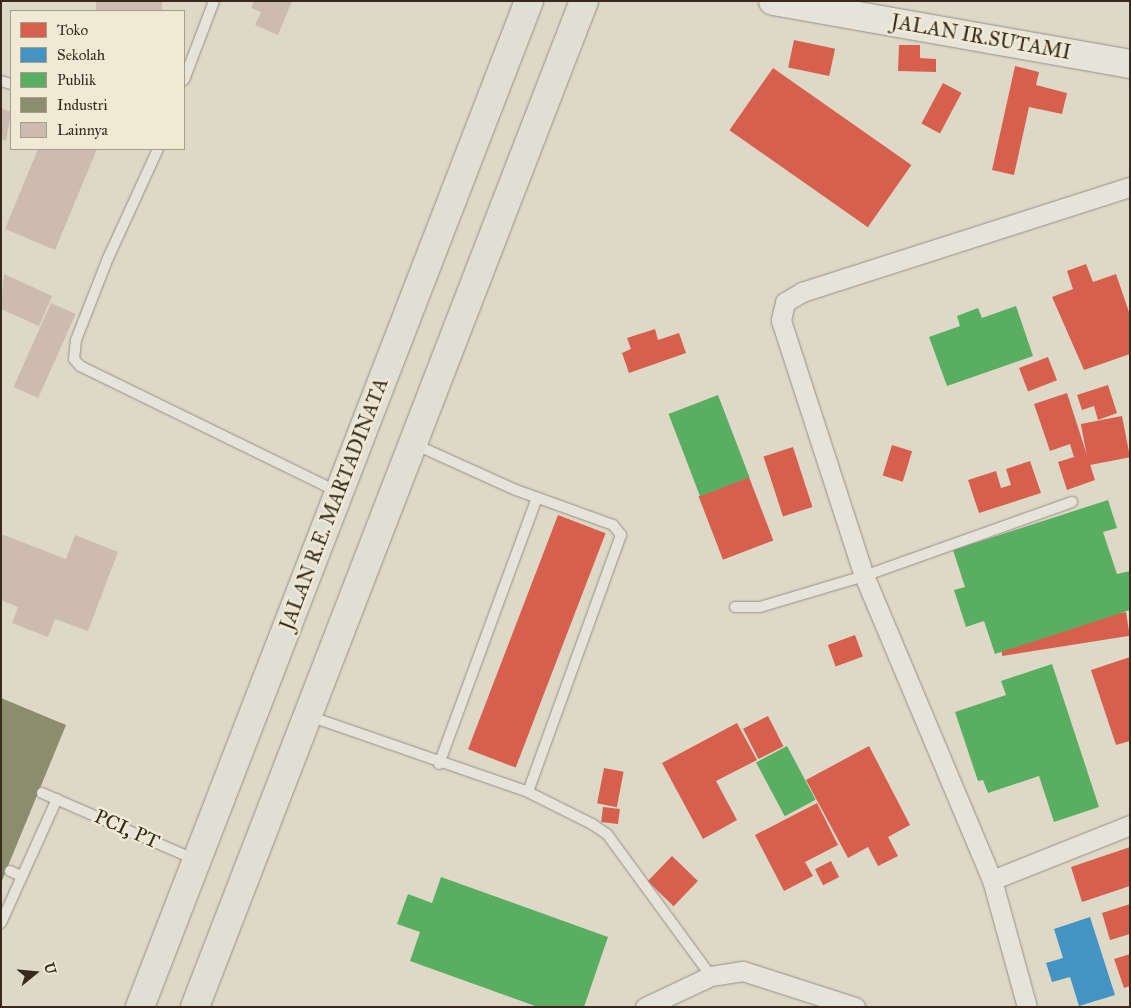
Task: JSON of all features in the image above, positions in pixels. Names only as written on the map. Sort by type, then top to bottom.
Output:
[{"type":"highway","points":[[195,1007],[584,1]]},
{"type":"highway","name":"JALAN R.E. MARTADINATA","points":[[140,1007],[525,5]]},
{"type":"street","name":"JALAN IR.SUTAMI","points":[[773,1],[1130,64]]},
{"type":"street","points":[[1027,1007],[992,880],[864,576],[781,320],[785,302],[802,292],[1130,187]]},
{"type":"street","points":[[992,880],[1130,825]]},
{"type":"street","points":[[645,1007],[711,976],[743,971],[854,1007]]},
{"type":"lane","points":[[185,77],[214,1]]},
{"type":"lane","points":[[154,150],[108,258],[76,340],[74,359],[80,366],[339,492]]},
{"type":"lane","points":[[413,444],[537,498],[613,525],[621,535],[528,792]]},
{"type":"lane","points":[[439,764],[537,498]]},
{"type":"lane","points":[[735,607],[760,607],[864,576],[1072,502]]},
{"type":"lane","points":[[308,715],[439,764],[528,792],[607,834],[711,976]]},
{"type":"lane","name":"PCI, PT","points":[[42,793],[197,860]]},
{"type":"lane","points":[[1,923],[57,799]]},
{"type":"lane","points":[[10,871],[21,876]]},
{"type":"building: Toko","points":[[794,40],[835,49],[829,76],[788,67]]},
{"type":"building: Toko","points":[[899,45],[920,45],[920,58],[936,59],[936,72],[898,71]]},
{"type":"building: Toko","points":[[1015,66],[1039,72],[1036,85],[1067,93],[1062,114],[1029,107],[1014,175],[992,170]]},
{"type":"building: Toko","points":[[773,68],[911,165],[868,227],[729,130]]},
{"type":"building: Toko","points":[[943,83],[962,93],[940,133],[921,124]]},
{"type":"building: Toko","points":[[1086,264],[1093,282],[1116,274],[1130,315],[1130,354],[1084,370],[1052,297],[1073,289],[1067,271]]},
{"type":"building: Toko","points":[[655,329],[658,340],[679,333],[686,353],[629,373],[622,353],[631,349],[627,338]]},
{"type":"building: Toko","points":[[1048,357],[1057,380],[1028,391],[1019,368]]},
{"type":"building: Toko","points":[[1108,385],[1117,413],[1098,420],[1094,406],[1082,410],[1077,395]]},
{"type":"building: Toko","points":[[1067,393],[1095,480],[1067,490],[1058,462],[1074,457],[1070,444],[1050,451],[1034,404]]},
{"type":"building: Toko","points":[[1122,416],[1130,457],[1089,465],[1081,424]]},
{"type":"building: Toko","points":[[892,445],[912,451],[903,482],[883,476]]},
{"type":"building: Toko","points":[[793,447],[812,507],[783,516],[764,457]]},
{"type":"building: Toko","points":[[1030,461],[1041,493],[979,513],[968,480],[996,471],[1001,488],[1011,485],[1006,469]]},
{"type":"building: Toko","points":[[749,477],[773,540],[723,560],[699,496]]},
{"type":"building: Toko","points":[[558,515],[606,533],[516,768],[468,749]]},
{"type":"building: Toko","points":[[1126,612],[1130,636],[1002,656],[999,632]]},
{"type":"building: Toko","points":[[855,635],[863,657],[836,667],[828,645]]},
{"type":"building: Toko","points":[[1130,657],[1130,741],[1116,745],[1091,670]]},
{"type":"building: Toko","points":[[768,716],[783,746],[758,759],[743,729]]},
{"type":"building: Toko","points":[[737,723],[757,760],[716,781],[737,820],[703,839],[662,763]]},
{"type":"building: Toko","points":[[869,746],[910,825],[888,837],[898,856],[878,866],[868,847],[848,858],[806,780]]},
{"type":"building: Toko","points":[[604,768],[624,772],[617,807],[597,803]]},
{"type":"building: Toko","points":[[817,803],[838,845],[805,862],[813,876],[784,891],[755,835]]},
{"type":"building: Toko","points":[[603,807],[620,809],[618,824],[601,822]]},
{"type":"building: Toko","points":[[1130,847],[1130,886],[1082,902],[1071,867]]},
{"type":"building: Toko","points":[[672,856],[698,881],[674,906],[648,881]]},
{"type":"building: Toko","points":[[831,861],[839,877],[823,885],[815,869]]},
{"type":"building: Toko","points":[[1130,904],[1130,934],[1110,940],[1102,913]]},
{"type":"building: Toko","points":[[1130,954],[1130,986],[1124,988],[1114,959]]},
{"type":"building: Sekolah","points":[[1090,917],[1115,995],[1079,1006],[1070,977],[1052,982],[1046,963],[1063,958],[1054,929]]},
{"type":"building: Publik","points":[[1016,306],[1033,356],[947,386],[929,337],[960,326],[957,316],[978,308],[982,318]]},
{"type":"building: Publik","points":[[718,395],[750,477],[700,496],[669,414]]},
{"type":"building: Publik","points":[[1108,500],[1117,528],[1103,532],[1117,574],[1130,571],[1130,610],[995,654],[984,621],[966,627],[954,590],[965,587],[953,550]]},
{"type":"building: Publik","points":[[1052,664],[1099,807],[1054,822],[1039,776],[988,793],[983,780],[978,781],[955,712],[1006,695],[1001,681]]},
{"type":"building: Publik","points":[[787,746],[816,800],[785,816],[756,762]]},
{"type":"building: Publik","points":[[441,877],[608,937],[584,1007],[538,1007],[410,961],[420,932],[397,924],[408,894],[432,903]]},
{"type":"building: Industri","points":[[1,698],[66,725],[1,883]]},
{"type":"building: Lainnya","points":[[96,1],[162,1],[162,10],[96,10]]},
{"type":"building: Lainnya","points":[[254,1],[292,1],[278,35],[255,25],[261,12],[251,8]]},
{"type":"building: Lainnya","points":[[1,108],[10,112],[10,118],[6,141],[1,139]]},
{"type":"building: Lainnya","points":[[38,150],[97,150],[55,250],[5,229]]},
{"type":"building: Lainnya","points":[[4,274],[52,296],[39,326],[1,309]]},
{"type":"building: Lainnya","points":[[51,303],[76,314],[38,398],[14,387]]},
{"type":"building: Lainnya","points":[[1,534],[66,559],[75,535],[118,552],[88,631],[55,619],[48,637],[12,623],[18,607],[1,600]]}]
